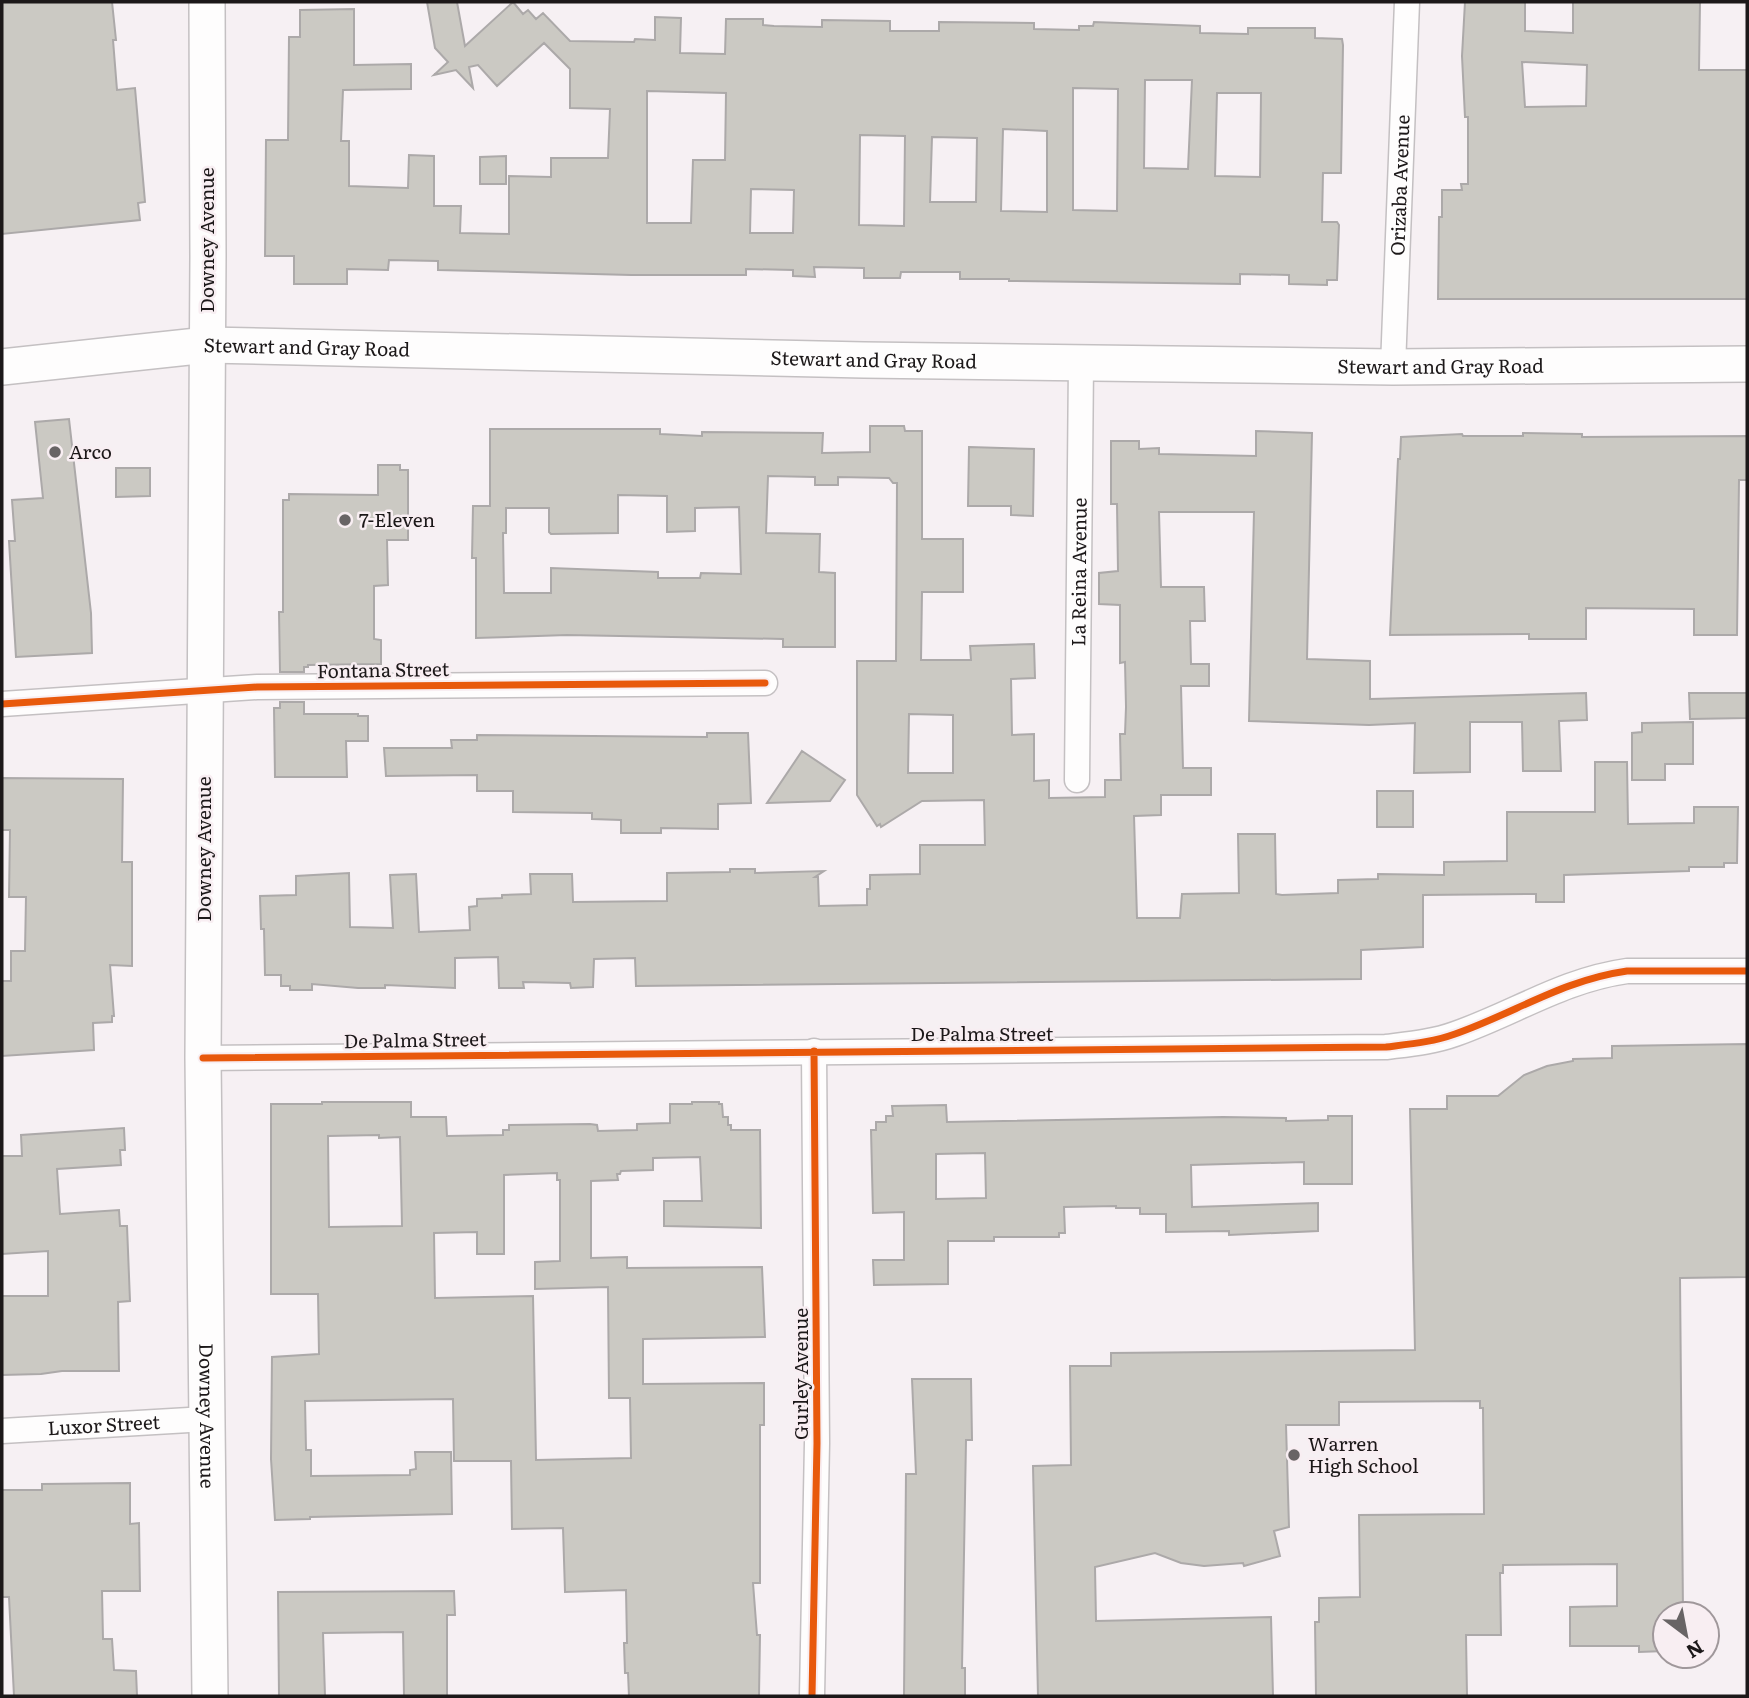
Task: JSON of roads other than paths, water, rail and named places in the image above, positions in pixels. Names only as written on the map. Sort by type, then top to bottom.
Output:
[{"type":"main road","name":"Downey Avenue","points":[[207,2],[203,1058],[210,1696]]},
{"type":"main road","name":"Stewart and Gray Road","points":[[2,367],[207,345],[1393,367],[1747,364]]},
{"type":"street","name":"Orizaba Avenue","points":[[1393,367],[1407,2]]},
{"type":"street","name":"La Reina Avenue","points":[[1077,780],[1081,363]]},
{"type":"street","name":"Fontana Street","points":[[2,704],[205,693],[257,687],[765,683]]},
{"type":"street","name":"De Palma Street","points":[[203,1058],[1386,1047],[1421,1043],[1457,1034],[1556,989],[1609,974],[1627,971],[1747,971]]},
{"type":"street","name":"Gurley Avenue","points":[[812,1696],[817,1443],[814,1051]]},
{"type":"street","name":"Luxor Street","points":[[2,1431],[206,1419]]},
{"type":"place","name":"Arco","points":[[55,452]]},
{"type":"place","name":"7-Eleven","points":[[345,520]]},
{"type":"place","name":"Warren High School","points":[[1294,1455]]}]
